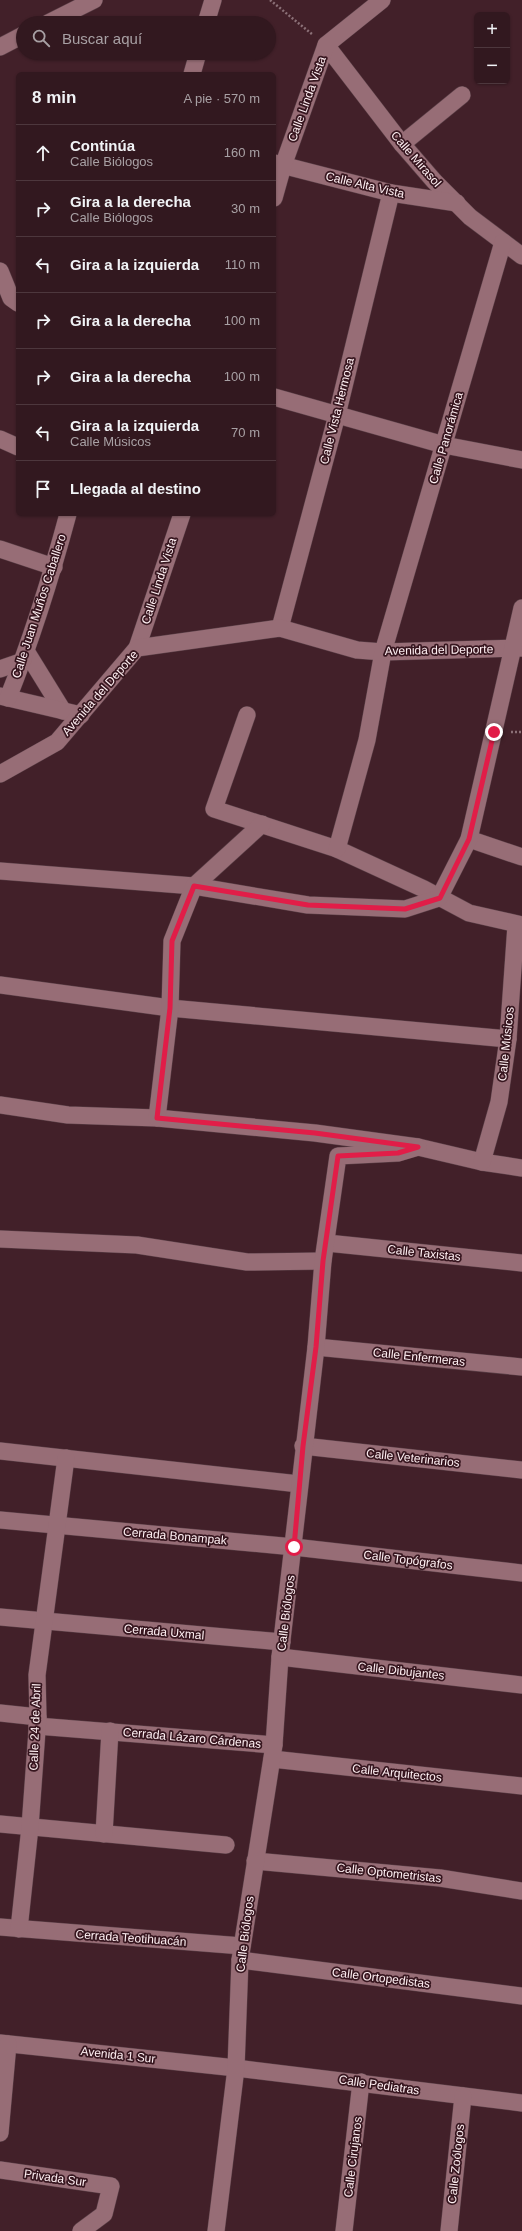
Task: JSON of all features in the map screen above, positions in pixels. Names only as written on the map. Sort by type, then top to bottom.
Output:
[{"type":"street","points":[[62,16],[94,0]]},
{"type":"street","points":[[208,16],[213,0]]},
{"type":"street","name":"Calle Linda Vista","points":[[276,182],[278,165],[326,45],[382,0]]},
{"type":"street","points":[[0,46],[16,38]]},
{"type":"street","name":"Calle Mirasol","points":[[326,45],[402,144],[434,181],[470,217],[503,242],[521,251]]},
{"type":"street","points":[[193,72],[196,60]]},
{"type":"street","points":[[402,144],[462,96]]},
{"type":"street","name":"Calle Alta Vista","points":[[278,165],[391,193],[456,203]]},
{"type":"street","name":"Calle Vista Hermosa","points":[[280,628],[338,415],[391,193]]},
{"type":"street","name":"Calle Panorámica","points":[[338,849],[367,740],[375,688],[384,652],[503,242]]},
{"type":"street","points":[[0,271],[11,298],[16,302]]},
{"type":"street","points":[[276,398],[444,444],[522,460]]},
{"type":"street","points":[[0,439],[16,447]]},
{"type":"street","name":"Calle Juan Muños Caballero","points":[[4,697],[24,656],[54,567],[67,516]]},
{"type":"street","name":"Calle Linda Vista","points":[[137,648],[181,516]]},
{"type":"street","points":[[0,549],[54,567]]},
{"type":"street","points":[[0,871],[194,886],[308,905],[405,909],[440,898],[469,839],[517,649],[522,608]]},
{"type":"street","name":"Avenida del Deporte","points":[[0,774],[57,742],[82,715],[137,648],[280,628],[357,650],[384,652],[517,649]]},
{"type":"street","points":[[0,669],[24,656],[63,711]]},
{"type":"street","points":[[4,697],[82,715]]},
{"type":"street","points":[[247,715],[214,809],[338,849],[469,913],[519,925]]},
{"type":"street","points":[[157,1118],[170,1008],[172,941],[194,886],[262,824]]},
{"type":"street","points":[[469,839],[522,857]]},
{"type":"street","name":"Calle Músicos","points":[[482,1162],[499,1102],[508,1039],[519,925]]},
{"type":"street","points":[[0,985],[170,1008],[508,1039]]},
{"type":"street","points":[[0,1105],[68,1114],[157,1118],[315,1133],[418,1147]]},
{"type":"street","name":"Calle Biólogos","points":[[216,2231],[236,2068],[241,1953],[273,1752],[281,1650],[294,1547],[303,1446],[316,1347],[323,1261],[327,1242],[338,1156],[398,1153],[418,1147],[482,1162],[522,1168]]},
{"type":"street","points":[[0,1239],[137,1245],[247,1262],[323,1261]]},
{"type":"street","name":"Calle Taxistas","points":[[327,1242],[522,1263]]},
{"type":"street","name":"Calle Enfermeras","points":[[316,1347],[522,1367]]},
{"type":"street","name":"Calle Veterinarios","points":[[303,1446],[522,1470]]},
{"type":"street","points":[[0,1450],[299,1484]]},
{"type":"street","name":"Calle 24 de Abril","points":[[19,1929],[30,1827],[37,1721],[37,1675],[46,1621],[56,1526],[66,1458]]},
{"type":"street","name":"Cerrada Bonampak","points":[[0,1520],[294,1547]]},
{"type":"street","name":"Calle Topógrafos","points":[[294,1547],[522,1573]]},
{"type":"street","name":"Cerrada Uxmal","points":[[0,1617],[46,1621],[281,1650]]},
{"type":"street","name":"Calle Dibujantes","points":[[281,1650],[522,1684]]},
{"type":"street","name":"Cerrada Lázaro Cárdenas","points":[[0,1713],[37,1721],[273,1752]]},
{"type":"street","points":[[104,1834],[110,1731]]},
{"type":"street","name":"Calle Arquitectos","points":[[273,1752],[522,1786]]},
{"type":"street","points":[[0,1824],[226,1845]]},
{"type":"street","name":"Calle Optometristas","points":[[255,1860],[440,1878],[522,1891]]},
{"type":"street","name":"Cerrada Teotihuacán","points":[[0,1927],[241,1953]]},
{"type":"street","name":"Calle Ortopedistas","points":[[241,1953],[522,1996]]},
{"type":"street","points":[[0,2133],[4,2044]]},
{"type":"street","name":"Avenida 1 Sur","points":[[4,2044],[236,2068]]},
{"type":"street","name":"Calle Pediatras","points":[[236,2068],[361,2082],[522,2103]]},
{"type":"street","name":"Calle Cirujanos","points":[[344,2231],[361,2082]]},
{"type":"street","name":"Calle Zoólogos","points":[[449,2231],[463,2096]]},
{"type":"street","name":"Privada Sur","points":[[0,2170],[111,2186],[104,2214],[81,2231]]},
{"type":"path","points":[[270,0],[326,45]]},
{"type":"route","points":[[294,1547],[303,1446],[316,1347],[323,1261],[327,1242],[338,1156],[398,1153],[418,1147],[315,1133],[157,1118],[170,1008],[172,941],[194,886],[308,905],[405,909],[440,898],[469,839],[494,732]]}]
